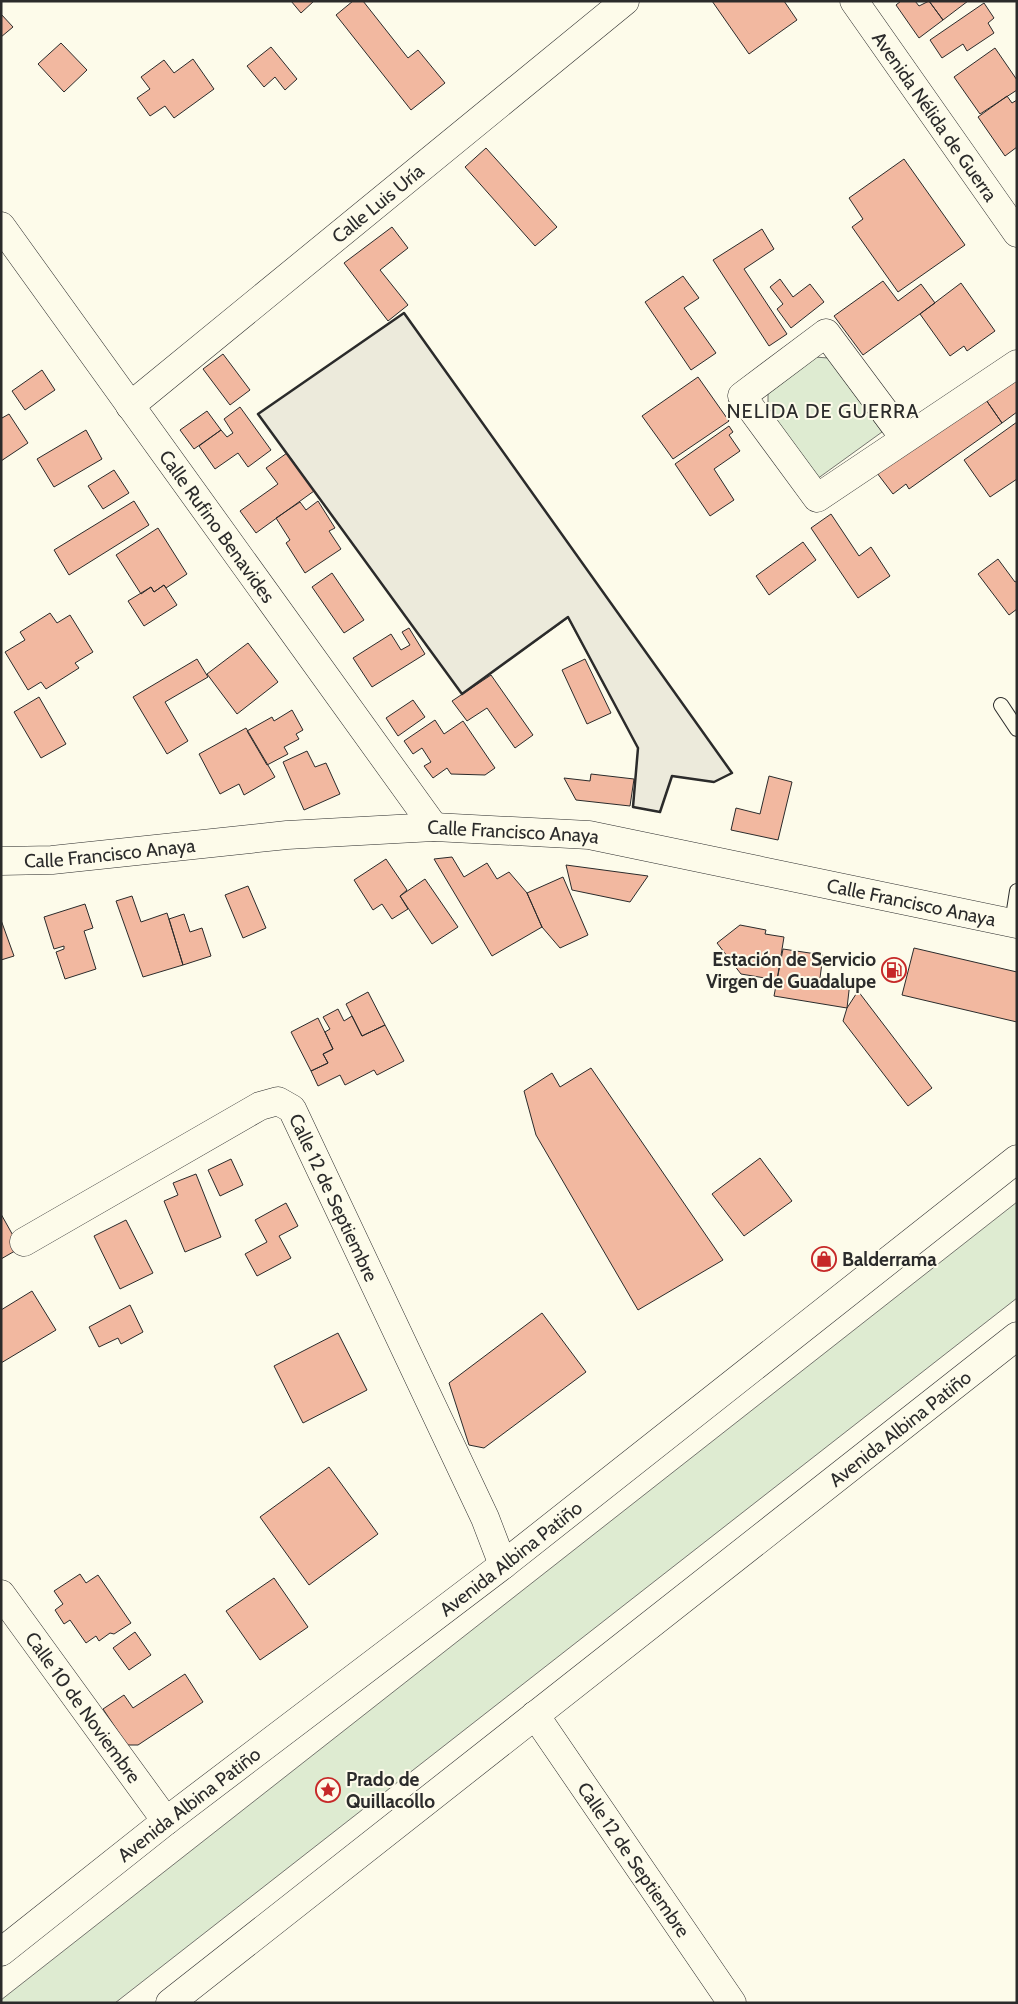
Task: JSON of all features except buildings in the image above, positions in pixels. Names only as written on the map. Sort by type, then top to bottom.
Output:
[{"type":"main road","name":"Calle Luis Uría","points":[[130,406],[625,1]]},
{"type":"main road","name":"Avenida Nélida de Guerra","points":[[854,1],[1017,233]]},
{"type":"main road","name":"Calle Rufino Benavides","points":[[1,226],[434,827]]},
{"type":"main road","points":[[905,439],[826,333],[742,396],[817,498],[1017,364]]},
{"type":"main road","name":"Calle Francisco Anaya","points":[[1,862],[52,860],[288,835],[434,827],[589,835],[1014,924]]},
{"type":"main road","name":"Calle 12 de Septiembre","points":[[24,1242],[260,1106],[278,1101],[292,1109],[485,1518],[504,1565]]},
{"type":"main road","name":"Avenida Albina Patiño","points":[[1,1952],[166,1821],[504,1565],[1017,1160]]},
{"type":"main road","name":"Avenida Albina Patiño","points":[[170,2003],[1017,1336]]},
{"type":"main road","name":"Calle 10 de Noviembre","points":[[1,1594],[166,1821]]},
{"type":"main road","name":"Calle 12 de Septiembre","points":[[535,1715],[732,2003]]},
{"type":"lane","points":[[1001,705],[1017,729]]},
{"type":"lane","points":[[1014,924],[1017,891]]},
{"type":"green space","points":[[815,357],[828,358],[882,432],[817,479],[768,408],[768,393]]},
{"type":"green space","name":"Prado de Quillacollo","points":[[1017,1202],[1017,1298],[115,2003],[1,2003],[1,2000]]},
{"type":"shaded area","points":[[404,313],[732,773],[714,782],[672,776],[660,812],[633,807],[638,748],[568,618],[462,694],[258,414]]},
{"type":"wall","points":[[404,313],[732,773],[714,782],[672,776],[660,812],[633,807],[638,748],[568,617],[462,694],[258,414],[404,313]]},
{"type":"place","name":"Estación de Servicio Virgen de Guadalupe","points":[[894,970]]},
{"type":"place","name":"Balderrama","points":[[824,1259]]},
{"type":"place","name":"Prado de Quillacollo","points":[[328,1790]]},
{"type":"district","name":"NELIDA DE GUERRA","points":[[823,411]]}]
